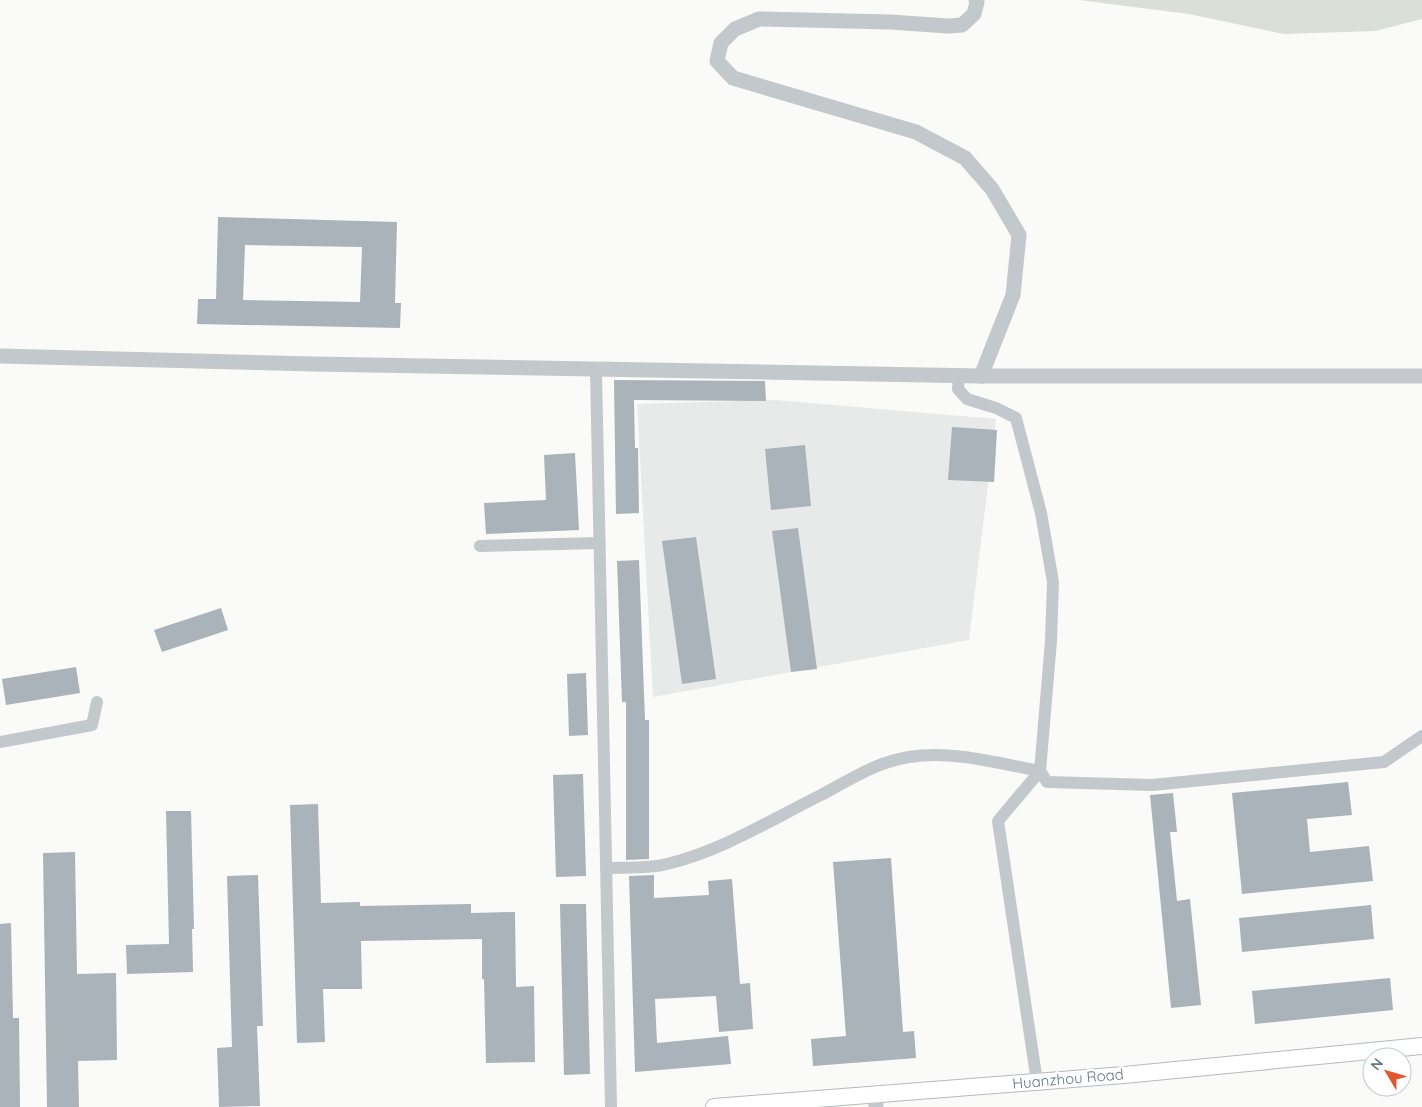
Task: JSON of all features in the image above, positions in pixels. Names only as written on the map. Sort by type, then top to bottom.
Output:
[{"type":"main road","name":"Huanzhou Road","points":[[714,1107],[876,1101],[1037,1082],[1422,1046]]},
{"type":"street","points":[[976,0],[974,14],[962,25],[758,19],[735,29],[721,44],[717,61],[733,78],[916,132],[965,158],[992,189],[1019,236],[1013,295],[981,376]]},
{"type":"street","points":[[0,356],[596,370],[981,376],[1422,376]]},
{"type":"street","points":[[596,370],[611,1107]]},
{"type":"street","points":[[959,375],[958,389],[967,399],[996,408],[1016,418],[1041,514],[1053,582],[1051,641],[1040,771],[998,821],[1037,1082]]},
{"type":"street","points":[[480,546],[599,544]]},
{"type":"street","points":[[0,742],[92,725],[98,702]]},
{"type":"street","points":[[606,868],[665,865],[715,849],[835,788],[863,771],[894,760],[925,755],[956,756],[1040,771],[1047,782],[1152,786],[1384,762],[1422,736]]},
{"type":"shaded area","points":[[1079,0],[1422,0],[1422,19],[1375,31],[1284,34],[1189,14]]},
{"type":"shaded area","points":[[775,400],[996,419],[969,640],[653,697],[637,404]]},
{"type":"building","points":[[218,217],[397,222],[395,303],[401,303],[400,328],[197,324],[198,299],[216,299]],"holes":[[[245,245],[362,247],[360,302],[243,300]]]},
{"type":"building","points":[[614,380],[765,381],[766,401],[634,400],[635,448],[638,448],[639,513],[616,514]]},
{"type":"building","points":[[952,427],[997,430],[994,482],[948,480]]},
{"type":"building","points":[[805,445],[811,506],[771,510],[765,449]]},
{"type":"building","points":[[575,453],[579,530],[486,534],[484,503],[546,500],[544,455]]},
{"type":"building","points":[[798,528],[817,669],[791,672],[772,531]]},
{"type":"building","points":[[696,537],[716,679],[682,684],[662,541]]},
{"type":"building","points":[[639,560],[645,720],[649,720],[649,859],[626,860],[626,702],[622,702],[617,561]]},
{"type":"building","points":[[221,608],[228,630],[162,652],[154,630]]},
{"type":"building","points":[[76,667],[80,693],[6,705],[2,679]]},
{"type":"building","points":[[586,673],[588,735],[569,736],[567,674]]},
{"type":"building","points":[[583,774],[586,876],[556,877],[553,775]]},
{"type":"building","points":[[1348,782],[1352,815],[1307,819],[1310,852],[1369,846],[1373,881],[1242,894],[1232,793]]},
{"type":"building","points":[[1173,793],[1177,832],[1170,832],[1177,901],[1190,899],[1201,1005],[1171,1008],[1150,795]]},
{"type":"building","points":[[318,804],[321,903],[360,902],[360,906],[471,904],[471,913],[515,912],[516,987],[534,986],[535,1062],[486,1063],[482,939],[361,941],[362,989],[323,989],[325,1042],[297,1043],[290,805]]},
{"type":"building","points":[[166,811],[191,811],[194,929],[192,929],[193,972],[127,974],[126,945],[169,944]]},
{"type":"building","points":[[75,852],[77,974],[116,973],[117,1060],[78,1061],[79,1107],[47,1107],[43,853]]},
{"type":"building","points":[[891,858],[903,1032],[914,1031],[916,1058],[813,1066],[811,1039],[846,1036],[833,862]]},
{"type":"building","points":[[258,875],[263,1026],[257,1026],[260,1106],[219,1107],[217,1048],[232,1047],[227,876]]},
{"type":"building","points":[[654,875],[654,898],[709,895],[708,881],[732,879],[740,984],[750,983],[753,1029],[719,1032],[716,996],[655,999],[657,1043],[728,1036],[731,1064],[635,1072],[629,876]]},
{"type":"building","points":[[560,904],[586,904],[590,1074],[564,1075]]},
{"type":"building","points":[[1371,905],[1374,939],[1242,952],[1239,918]]},
{"type":"building","points":[[11,923],[13,1018],[19,1018],[20,1107],[0,1107],[0,924]]},
{"type":"building","points":[[1390,978],[1393,1010],[1255,1024],[1252,991]]}]
